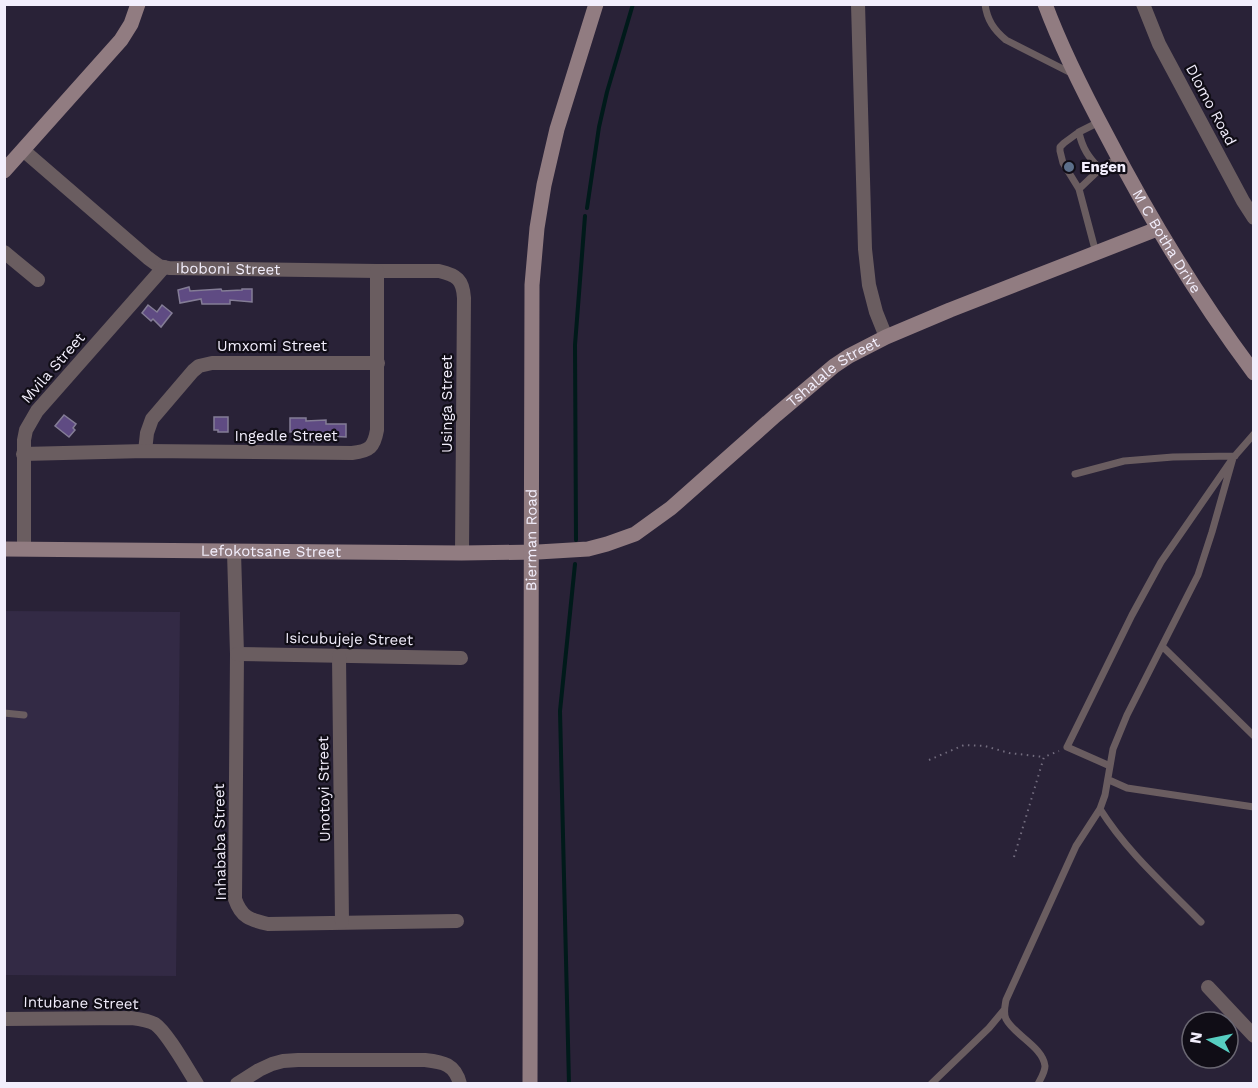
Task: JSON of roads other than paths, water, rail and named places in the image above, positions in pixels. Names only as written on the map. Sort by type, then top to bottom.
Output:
[{"type":"main road","points":[[4,171],[120,40],[131,24],[138,4]]},
{"type":"main road","name":"Bierman Road","points":[[537,1083],[535,552],[531,316],[534,256],[544,185],[557,129],[596,4]]},
{"type":"main road","name":"Bierman Road","points":[[530,1083],[538,305],[541,256],[551,186],[563,130],[602,4]]},
{"type":"main road","name":"M C Botha Drive","points":[[1045,4],[1057,36],[1099,122],[1157,229],[1203,302],[1254,373]]},
{"type":"main road","name":"Tshalale Street","points":[[535,552],[588,549],[635,534],[671,508],[776,415],[849,356],[886,337],[950,310],[1157,229]]},
{"type":"main road","name":"Lefokotsane Street","points":[[4,549],[535,552]]},
{"type":"street","points":[[858,4],[865,249],[869,285],[886,337]]},
{"type":"street","name":"Dlomo Road","points":[[1143,4],[1159,44],[1254,218]]},
{"type":"street","name":"Iboboni Street","points":[[23,150],[148,258],[164,267],[377,272],[439,271]]},
{"type":"street","points":[[4,252],[38,280]]},
{"type":"street","name":"Mvila Street","points":[[24,549],[23,454],[26,430],[37,411],[164,267]]},
{"type":"street","name":"Usinga Street","points":[[439,271],[455,276],[464,288],[462,553]]},
{"type":"street","name":"Ingedle Street","points":[[23,454],[145,451],[341,453],[369,449],[377,430],[377,272]]},
{"type":"street","name":"Umxomi Street","points":[[145,451],[147,433],[152,419],[185,379],[199,366],[212,363],[378,363]]},
{"type":"street","name":"Inhababa Street","points":[[234,552],[237,654],[235,899],[238,908],[244,916],[268,924],[457,921]]},
{"type":"street","name":"Isicubujeje Street","points":[[237,654],[461,658]]},
{"type":"street","name":"Unotoyi Street","points":[[339,656],[342,922]]},
{"type":"street","points":[[1208,987],[1254,1036]]},
{"type":"street","name":"Intubane Street","points":[[4,1019],[132,1018],[154,1023],[162,1031],[197,1083]]},
{"type":"street","points":[[237,1083],[259,1070],[283,1061],[425,1060],[446,1063],[455,1071],[460,1083]]},
{"type":"lane","points":[[985,4],[989,21],[1006,40],[1076,75]]},
{"type":"lane","points":[[1096,253],[1079,189],[1060,151],[1061,145],[1079,132],[1099,122]]},
{"type":"lane","points":[[1079,132],[1085,151],[1100,169]]},
{"type":"lane","points":[[1079,189],[1100,169],[1118,158]]},
{"type":"lane","points":[[1110,766],[1067,747],[1132,615],[1161,562],[1234,457],[1254,434]]},
{"type":"lane","points":[[1075,474],[1124,461],[1173,457],[1234,457]]},
{"type":"lane","points":[[1038,1083],[1045,1066],[1038,1052],[1006,1018],[1004,1010],[1006,1000],[1076,846],[1100,809],[1105,795],[1113,749],[1127,715],[1198,575],[1234,457]]},
{"type":"lane","points":[[1163,647],[1254,736]]},
{"type":"lane","points":[[4,713],[24,715]]},
{"type":"lane","points":[[1108,780],[1127,788],[1254,807]]},
{"type":"lane","points":[[1100,809],[1125,843],[1202,922]]},
{"type":"lane","points":[[931,1083],[989,1028],[1004,1010]]},
{"type":"waterway","points":[[587,208],[599,127],[633,4]]},
{"type":"waterway","points":[[576,540],[575,345],[585,216]]},
{"type":"waterway","points":[[569,1084],[560,711],[575,564]]},
{"type":"place","name":"Engen","points":[[1069,167]]}]
